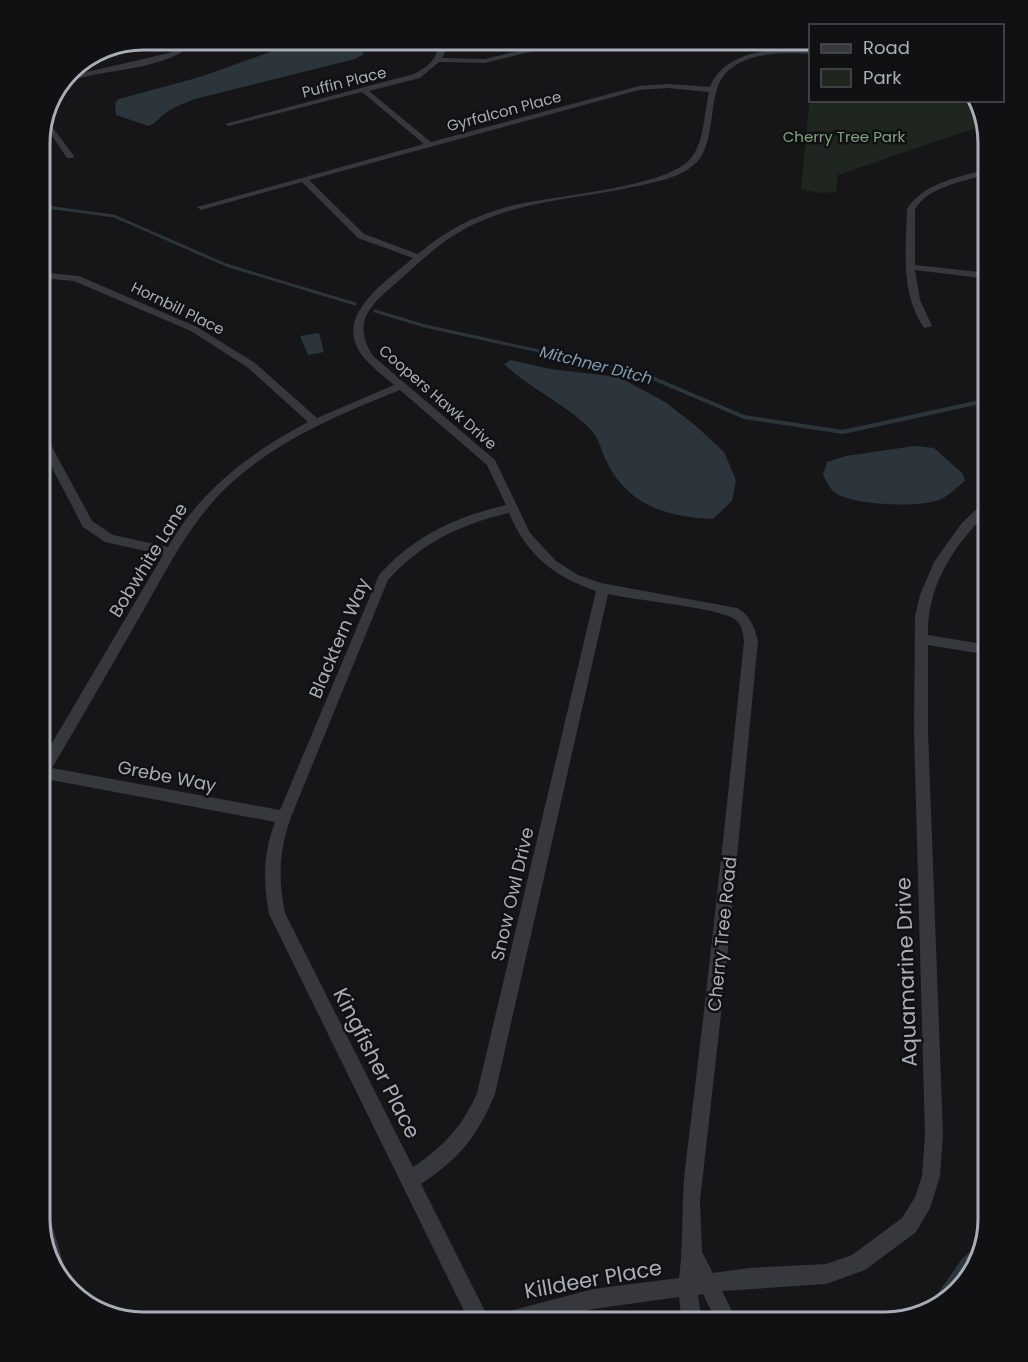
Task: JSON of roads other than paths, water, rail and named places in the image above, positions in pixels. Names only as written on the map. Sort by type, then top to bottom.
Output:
[{"type":"street","points":[[78,76],[170,55],[181,50]]},
{"type":"street","points":[[441,50],[438,60],[485,61],[532,50]]},
{"type":"street","name":"Coopers Hawk Drive","points":[[742,616],[721,608],[603,588],[575,578],[547,560],[532,545],[491,463],[378,368],[363,351],[357,334],[357,323],[363,309],[376,295],[447,235],[480,218],[508,209],[644,183],[678,172],[692,162],[701,149],[719,76],[742,61],[784,50],[809,52]]},
{"type":"street","name":"Puffin Place","points":[[229,124],[366,91],[417,76],[438,60]]},
{"type":"street","name":"Gyrfalcon Place","points":[[201,207],[647,87],[714,90]]},
{"type":"street","points":[[366,91],[430,145]]},
{"type":"street","points":[[51,129],[70,156]]},
{"type":"street","points":[[927,326],[915,307],[912,267],[911,209],[913,203],[929,191],[979,174]]},
{"type":"street","points":[[303,179],[361,236],[421,258]]},
{"type":"street","points":[[912,267],[979,275]]},
{"type":"street","name":"Hornbill Place","points":[[50,275],[76,278],[194,329],[251,365],[316,423]]},
{"type":"street","name":"Bobwhite Lane","points":[[50,757],[191,520],[226,483],[280,442],[316,423],[400,386]]},
{"type":"street","points":[[50,453],[87,524],[109,539],[171,552]]},
{"type":"street","name":"Blacktern Way","points":[[284,817],[383,578],[408,552],[439,531],[478,515],[512,508]]},
{"type":"street","name":"Aquamarine Drive","points":[[696,1286],[749,1278],[826,1274],[858,1263],[909,1225],[922,1201],[931,1176],[934,1135],[920,639],[926,595],[938,566],[965,527],[979,514]]},
{"type":"street","name":"Snow Owl Drive","points":[[411,1180],[448,1155],[478,1115],[486,1094],[603,588]]},
{"type":"street","name":"Cherry Tree Road","points":[[693,1312],[696,1286],[692,1253],[691,1201],[718,970],[751,641],[747,624],[742,616]]},
{"type":"street","points":[[920,639],[979,648]]},
{"type":"street","name":"Grebe Way","points":[[50,776],[284,817]]},
{"type":"street","name":"Kingfisher Place","points":[[284,817],[272,850],[270,884],[277,914],[475,1312]]},
{"type":"street","points":[[696,1286],[718,1312]]},
{"type":"street","name":"Killdeer Place","points":[[544,1312],[593,1299],[696,1286]]},
{"type":"waterway","name":"Mitchner Ditch","points":[[50,207],[114,216],[226,265],[355,304]]},
{"type":"waterway","name":"Mitchner Ditch","points":[[375,311],[425,326],[626,370]]},
{"type":"waterway","name":"Mitchner Ditch","points":[[619,369],[643,374],[744,417],[843,432],[979,402]]},
{"type":"park label","name":"Cherry Tree Park","points":[[844,136]]}]
